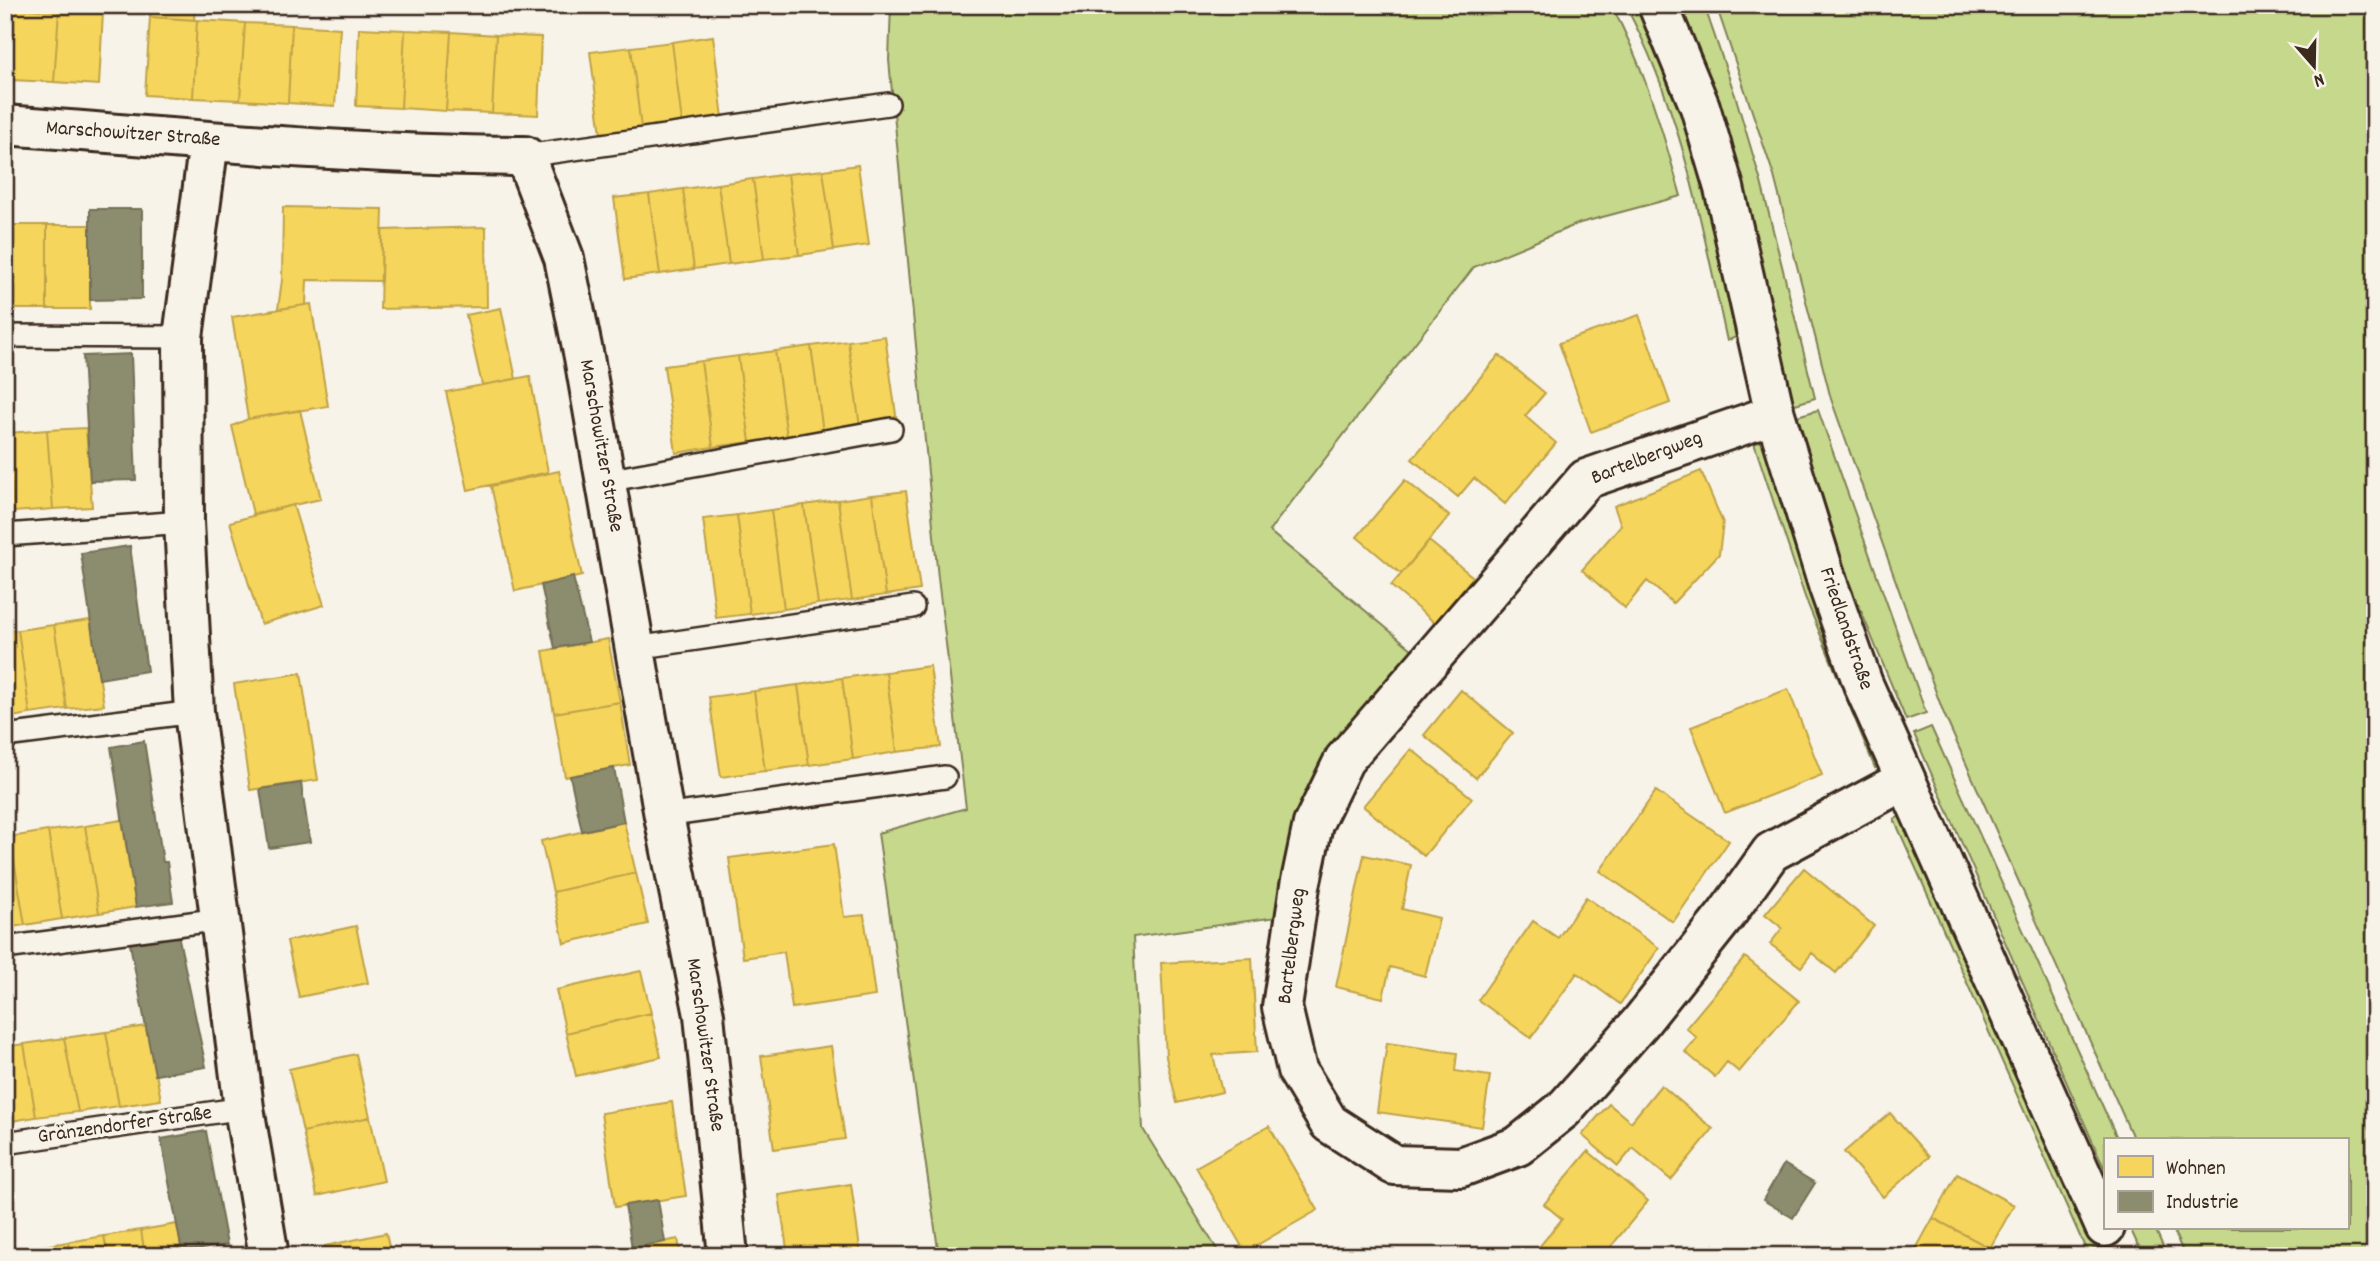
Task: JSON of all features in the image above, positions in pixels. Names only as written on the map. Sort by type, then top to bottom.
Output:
[{"type":"street","name":"Friedlandstraße","points":[[1658,5],[1700,107],[1724,188],[1775,414],[1829,588],[1863,684],[2104,1225]]},
{"type":"street","name":"Marschowitzer Straße","points":[[5,125],[209,141],[524,156],[564,258],[606,481],[664,816],[704,1015],[728,1256]]},
{"type":"street","points":[[209,141],[183,337],[184,522],[194,712],[244,1108],[269,1256]]},
{"type":"street","name":"Bartelbergweg","points":[[1775,414],[1586,479],[1344,760],[1313,824],[1298,900],[1282,1007],[1297,1070],[1329,1124],[1394,1165],[1461,1167],[1518,1146],[1564,1110],[1640,1023],[1726,915],[1770,852],[1905,780]]},
{"type":"street","name":"Friedlandstraße","points":[[2106,1230],[2118,1256]]},
{"type":"lane","points":[[524,156],[888,104]]},
{"type":"lane","points":[[5,336],[183,337]]},
{"type":"lane","points":[[606,481],[891,429]]},
{"type":"lane","points":[[5,535],[184,522]]},
{"type":"lane","points":[[636,648],[913,607]]},
{"type":"lane","points":[[5,736],[194,712]]},
{"type":"lane","points":[[664,816],[945,777]]},
{"type":"lane","points":[[5,948],[221,919]]},
{"type":"lane","name":"Gränzendorfer Straße","points":[[5,1143],[244,1108]]},
{"type":"green space","points":[[891,5],[1611,5],[1643,74],[1681,196],[1580,223],[1474,267],[1269,531],[1419,655],[1283,916],[1133,937],[1143,1129],[1221,1256],[939,1256],[878,833],[966,808],[938,578],[889,60]]},
{"type":"green space","points":[[1625,5],[1638,5],[1673,85],[1686,126],[1709,210],[1736,337],[1727,341],[1699,212],[1676,127],[1645,45]]},
{"type":"green space","points":[[1679,5],[1704,5],[1761,182],[1815,398],[1792,405],[1719,104]]},
{"type":"green space","points":[[1716,5],[2375,5],[2375,1256],[2185,1256],[2173,1230],[2348,1230],[2348,1138],[2133,1138],[1944,714],[1831,399],[1774,176]]},
{"type":"green space","points":[[1818,410],[1926,713],[1906,720],[1849,582],[1797,416]]},
{"type":"green space","points":[[1766,436],[1887,765],[1875,768],[1805,597],[1753,440]]},
{"type":"green space","points":[[1931,727],[2117,1138],[2104,1138],[2104,1168],[1914,734]]},
{"type":"green space","points":[[1908,813],[2102,1246],[2087,1252],[1894,819]]},
{"type":"green space","points":[[2131,1230],[2156,1230],[2167,1256],[2143,1256]]},
{"type":"building: Wohnen","points":[[59,5],[103,5],[103,13],[59,11]]},
{"type":"building: Wohnen","points":[[151,5],[195,5],[194,20],[150,17]]},
{"type":"building: Wohnen","points":[[5,8],[14,8],[10,80],[5,80]]},
{"type":"building: Wohnen","points":[[14,8],[59,11],[54,82],[10,80]]},
{"type":"building: Wohnen","points":[[59,11],[103,13],[99,85],[54,82]]},
{"type":"building: Wohnen","points":[[150,17],[197,20],[193,98],[145,95]]},
{"type":"building: Wohnen","points":[[197,20],[245,23],[240,100],[193,98]]},
{"type":"building: Wohnen","points":[[245,23],[292,25],[288,103],[240,100]]},
{"type":"building: Wohnen","points":[[292,25],[340,28],[335,106],[288,103]]},
{"type":"building: Wohnen","points":[[359,28],[405,30],[401,108],[356,106]]},
{"type":"building: Wohnen","points":[[405,30],[451,32],[446,111],[401,108]]},
{"type":"building: Wohnen","points":[[451,32],[496,35],[492,113],[446,111]]},
{"type":"building: Wohnen","points":[[496,35],[541,37],[538,115],[492,113]]},
{"type":"building: Wohnen","points":[[713,36],[723,118],[682,123],[672,42]]},
{"type":"building: Wohnen","points":[[672,42],[682,123],[641,128],[631,47]]},
{"type":"building: Wohnen","points":[[631,47],[641,128],[601,134],[590,52]]},
{"type":"building: Wohnen","points":[[858,165],[869,245],[834,250],[823,170]]},
{"type":"building: Wohnen","points":[[823,170],[834,250],[799,255],[788,174]]},
{"type":"building: Wohnen","points":[[788,174],[799,255],[764,259],[753,179]]},
{"type":"building: Wohnen","points":[[753,179],[764,259],[729,264],[718,184]]},
{"type":"building: Wohnen","points":[[718,184],[729,264],[694,269],[683,189]]},
{"type":"building: Wohnen","points":[[683,189],[694,269],[660,274],[649,194]]},
{"type":"building: Wohnen","points":[[649,194],[660,274],[625,279],[614,198]]},
{"type":"building: Wohnen","points":[[283,207],[383,209],[381,281],[307,280],[306,305],[278,309],[282,280]]},
{"type":"building: Wohnen","points":[[5,225],[47,225],[47,309],[5,309]]},
{"type":"building: Wohnen","points":[[47,225],[90,225],[90,309],[47,309]]},
{"type":"building: Wohnen","points":[[486,227],[487,307],[380,309],[382,230]]},
{"type":"building: Wohnen","points":[[311,304],[328,406],[248,419],[232,317]]},
{"type":"building: Wohnen","points":[[501,308],[516,379],[482,385],[466,315]]},
{"type":"building: Wohnen","points":[[1639,315],[1670,403],[1591,432],[1559,343]]},
{"type":"building: Wohnen","points":[[885,336],[897,422],[860,427],[848,341]]},
{"type":"building: Wohnen","points":[[848,341],[860,427],[823,432],[811,346]]},
{"type":"building: Wohnen","points":[[811,346],[823,432],[787,437],[775,351]]},
{"type":"building: Wohnen","points":[[775,351],[787,437],[750,442],[738,356]]},
{"type":"building: Wohnen","points":[[1499,355],[1545,393],[1525,416],[1556,443],[1505,504],[1474,478],[1458,497],[1412,459]]},
{"type":"building: Wohnen","points":[[738,356],[750,442],[713,447],[701,361]]},
{"type":"building: Wohnen","points":[[701,361],[713,447],[676,453],[664,366]]},
{"type":"building: Wohnen","points":[[530,376],[548,472],[468,490],[446,392]]},
{"type":"building: Wohnen","points":[[300,410],[321,499],[253,514],[232,426],[248,419]]},
{"type":"building: Wohnen","points":[[86,428],[92,507],[53,509],[47,430]]},
{"type":"building: Wohnen","points":[[47,430],[53,509],[14,512],[8,433]]},
{"type":"building: Wohnen","points":[[5,433],[8,433],[14,512],[5,512]]},
{"type":"building: Wohnen","points":[[559,471],[582,576],[515,591],[491,486]]},
{"type":"building: Wohnen","points":[[1701,471],[1723,523],[1719,554],[1673,603],[1647,581],[1625,608],[1582,570],[1621,525],[1614,506]]},
{"type":"building: Wohnen","points":[[1405,480],[1449,516],[1401,574],[1357,537]]},
{"type":"building: Wohnen","points":[[906,491],[920,590],[886,595],[872,495]]},
{"type":"building: Wohnen","points":[[872,495],[886,595],[852,600],[838,500]]},
{"type":"building: Wohnen","points":[[838,500],[852,600],[818,604],[804,505]]},
{"type":"building: Wohnen","points":[[293,505],[324,605],[261,624],[230,522]]},
{"type":"building: Wohnen","points":[[804,505],[818,604],[784,609],[771,510]]},
{"type":"building: Wohnen","points":[[771,510],[784,609],[750,614],[737,515]]},
{"type":"building: Wohnen","points":[[737,515],[750,614],[716,618],[703,519]]},
{"type":"building: Wohnen","points":[[1429,541],[1473,577],[1435,623],[1391,586]]},
{"type":"building: Wohnen","points":[[90,620],[104,705],[67,709],[54,625]]},
{"type":"building: Wohnen","points":[[54,625],[67,709],[30,714],[18,630]]},
{"type":"building: Wohnen","points":[[18,630],[30,714],[5,718],[5,631]]},
{"type":"building: Wohnen","points":[[608,639],[620,702],[554,713],[543,651]]},
{"type":"building: Wohnen","points":[[930,666],[941,747],[897,752],[886,672]]},
{"type":"building: Wohnen","points":[[886,672],[897,752],[853,759],[842,678]]},
{"type":"building: Wohnen","points":[[301,673],[318,780],[250,790],[234,684]]},
{"type":"building: Wohnen","points":[[842,678],[853,759],[809,765],[798,685]]},
{"type":"building: Wohnen","points":[[798,685],[809,765],[765,771],[754,691]]},
{"type":"building: Wohnen","points":[[1788,689],[1822,775],[1725,813],[1691,727]]},
{"type":"building: Wohnen","points":[[1461,690],[1513,733],[1476,778],[1424,735]]},
{"type":"building: Wohnen","points":[[754,691],[765,771],[721,777],[709,697]]},
{"type":"building: Wohnen","points":[[620,702],[630,765],[565,777],[554,713]]},
{"type":"building: Wohnen","points":[[1411,749],[1472,798],[1424,856],[1363,806]]},
{"type":"building: Wohnen","points":[[1656,791],[1729,841],[1673,922],[1600,871]]},
{"type":"building: Wohnen","points":[[122,820],[136,907],[99,913],[85,826]]},
{"type":"building: Wohnen","points":[[624,822],[636,873],[553,892],[541,841]]},
{"type":"building: Wohnen","points":[[85,826],[99,913],[62,919],[48,831]]},
{"type":"building: Wohnen","points":[[48,831],[62,919],[25,925],[10,837]]},
{"type":"building: Wohnen","points":[[10,837],[25,925],[5,928],[5,838]]},
{"type":"building: Wohnen","points":[[834,844],[844,917],[864,915],[875,996],[792,1008],[784,952],[743,958],[729,858]]},
{"type":"building: Wohnen","points":[[1364,855],[1411,865],[1402,909],[1439,918],[1425,976],[1390,967],[1383,998],[1336,987]]},
{"type":"building: Wohnen","points":[[1804,868],[1874,926],[1836,973],[1812,953],[1801,967],[1770,944],[1782,928],[1765,914]]},
{"type":"building: Wohnen","points":[[636,873],[648,924],[564,943],[553,892]]},
{"type":"building: Wohnen","points":[[1586,897],[1659,948],[1620,1004],[1577,973],[1531,1038],[1478,1000],[1533,921],[1558,938]]},
{"type":"building: Wohnen","points":[[356,926],[368,983],[299,997],[287,941]]},
{"type":"building: Wohnen","points":[[1745,957],[1799,1001],[1739,1072],[1727,1062],[1715,1077],[1685,1052],[1697,1038],[1686,1028]]},
{"type":"building: Wohnen","points":[[1252,958],[1257,1052],[1213,1055],[1222,1092],[1177,1103],[1166,1057],[1161,963]]},
{"type":"building: Wohnen","points":[[641,971],[651,1013],[566,1033],[556,990]]},
{"type":"building: Wohnen","points":[[651,1013],[661,1057],[576,1076],[566,1033]]},
{"type":"building: Wohnen","points":[[147,1026],[161,1100],[119,1106],[106,1032]]},
{"type":"building: Wohnen","points":[[106,1032],[119,1106],[78,1112],[64,1038]]},
{"type":"building: Wohnen","points":[[64,1038],[78,1112],[36,1117],[24,1044]]},
{"type":"building: Wohnen","points":[[1387,1043],[1457,1053],[1455,1071],[1490,1076],[1482,1127],[1377,1112]]},
{"type":"building: Wohnen","points":[[24,1044],[36,1117],[5,1122],[5,1047]]},
{"type":"building: Wohnen","points":[[831,1046],[845,1139],[774,1149],[761,1056]]},
{"type":"building: Wohnen","points":[[356,1054],[370,1117],[303,1132],[289,1069]]},
{"type":"building: Wohnen","points":[[1661,1085],[1713,1129],[1671,1180],[1633,1148],[1618,1166],[1582,1135],[1609,1104],[1631,1122]]},
{"type":"building: Wohnen","points":[[672,1102],[686,1196],[615,1207],[601,1113]]},
{"type":"building: Wohnen","points":[[1890,1113],[1929,1157],[1883,1197],[1844,1152]]},
{"type":"building: Wohnen","points":[[370,1117],[384,1181],[317,1196],[303,1132]]},
{"type":"building: Wohnen","points":[[1269,1126],[1318,1210],[1245,1252],[1196,1167]]},
{"type":"building: Wohnen","points":[[1588,1151],[1648,1201],[1605,1254],[1597,1248],[1590,1256],[1551,1256],[1539,1247],[1562,1219],[1544,1204]]},
{"type":"building: Wohnen","points":[[1957,1174],[2014,1205],[1990,1248],[1933,1218]]},
{"type":"building: Wohnen","points":[[851,1184],[861,1256],[788,1256],[779,1195]]},
{"type":"building: Wohnen","points":[[1933,1218],[1990,1248],[1986,1256],[1912,1256]]},
{"type":"building: Wohnen","points":[[177,1224],[183,1256],[145,1256],[141,1230]]},
{"type":"building: Wohnen","points":[[141,1230],[145,1256],[108,1256],[104,1236]]},
{"type":"building: Wohnen","points":[[386,1233],[391,1256],[327,1256],[325,1246]]},
{"type":"building: Wohnen","points":[[104,1236],[108,1256],[70,1256],[68,1242]]},
{"type":"building: Wohnen","points":[[678,1239],[681,1256],[619,1256],[618,1251]]},
{"type":"building: Wohnen","points":[[68,1242],[70,1256],[33,1256],[32,1248]]},
{"type":"building: Wohnen","points":[[1713,1245],[1735,1256],[1707,1256]]},
{"type":"building: Wohnen","points":[[32,1248],[33,1256],[5,1256],[5,1253]]},
{"type":"building: Industrie","points":[[90,209],[142,209],[142,299],[90,300]]},
{"type":"building: Industrie","points":[[131,354],[136,480],[90,481],[83,356]]},
{"type":"building: Industrie","points":[[130,546],[147,671],[99,679],[81,553]]},
{"type":"building: Industrie","points":[[573,577],[589,642],[555,648],[541,585]]},
{"type":"building: Industrie","points":[[144,741],[163,862],[167,862],[173,902],[136,907],[111,747]]},
{"type":"building: Industrie","points":[[614,768],[624,822],[582,831],[570,776]]},
{"type":"building: Industrie","points":[[301,783],[310,842],[269,848],[260,789]]},
{"type":"building: Industrie","points":[[178,934],[206,1067],[155,1075],[130,944]]},
{"type":"building: Industrie","points":[[206,1131],[227,1245],[182,1252],[161,1139]]},
{"type":"building: Industrie","points":[[1784,1164],[1815,1183],[1793,1218],[1763,1200]]},
{"type":"building: Industrie","points":[[658,1200],[665,1242],[632,1248],[625,1205]]}]
